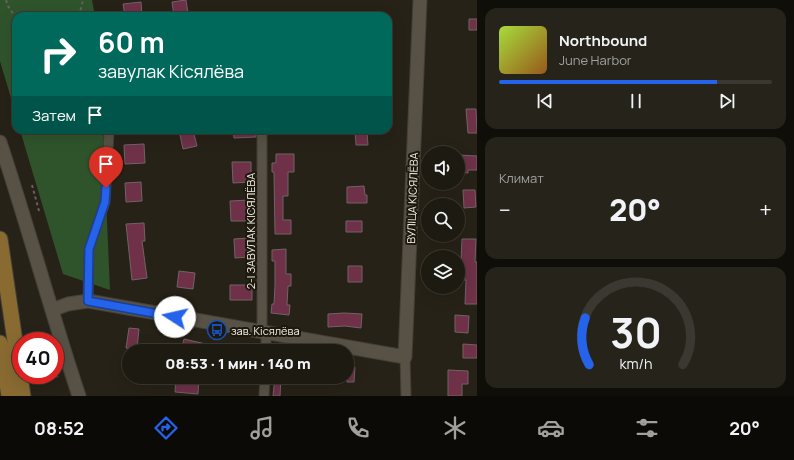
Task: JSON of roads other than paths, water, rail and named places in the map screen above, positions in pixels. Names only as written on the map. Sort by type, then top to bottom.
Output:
[{"type":"main road","points":[[0,238],[23,396]]},
{"type":"main road","points":[[0,342],[9,396]]},
{"type":"street","name":"ВУЛІЦА КІСЯЛЁВА","points":[[406,396],[405,357],[420,0]]},
{"type":"street","points":[[88,301],[89,249],[105,202],[109,134]]},
{"type":"street","name":"2-І ЗАВУЛАК КІСЯЛЁВА","points":[[262,134],[265,344]]},
{"type":"street","points":[[0,142],[79,396]]},
{"type":"street","points":[[52,310],[68,304],[88,301],[405,357]]},
{"type":"street","points":[[264,396],[265,384]]},
{"type":"place","name":"зав. Кісялёва","points":[[217,330]]}]
